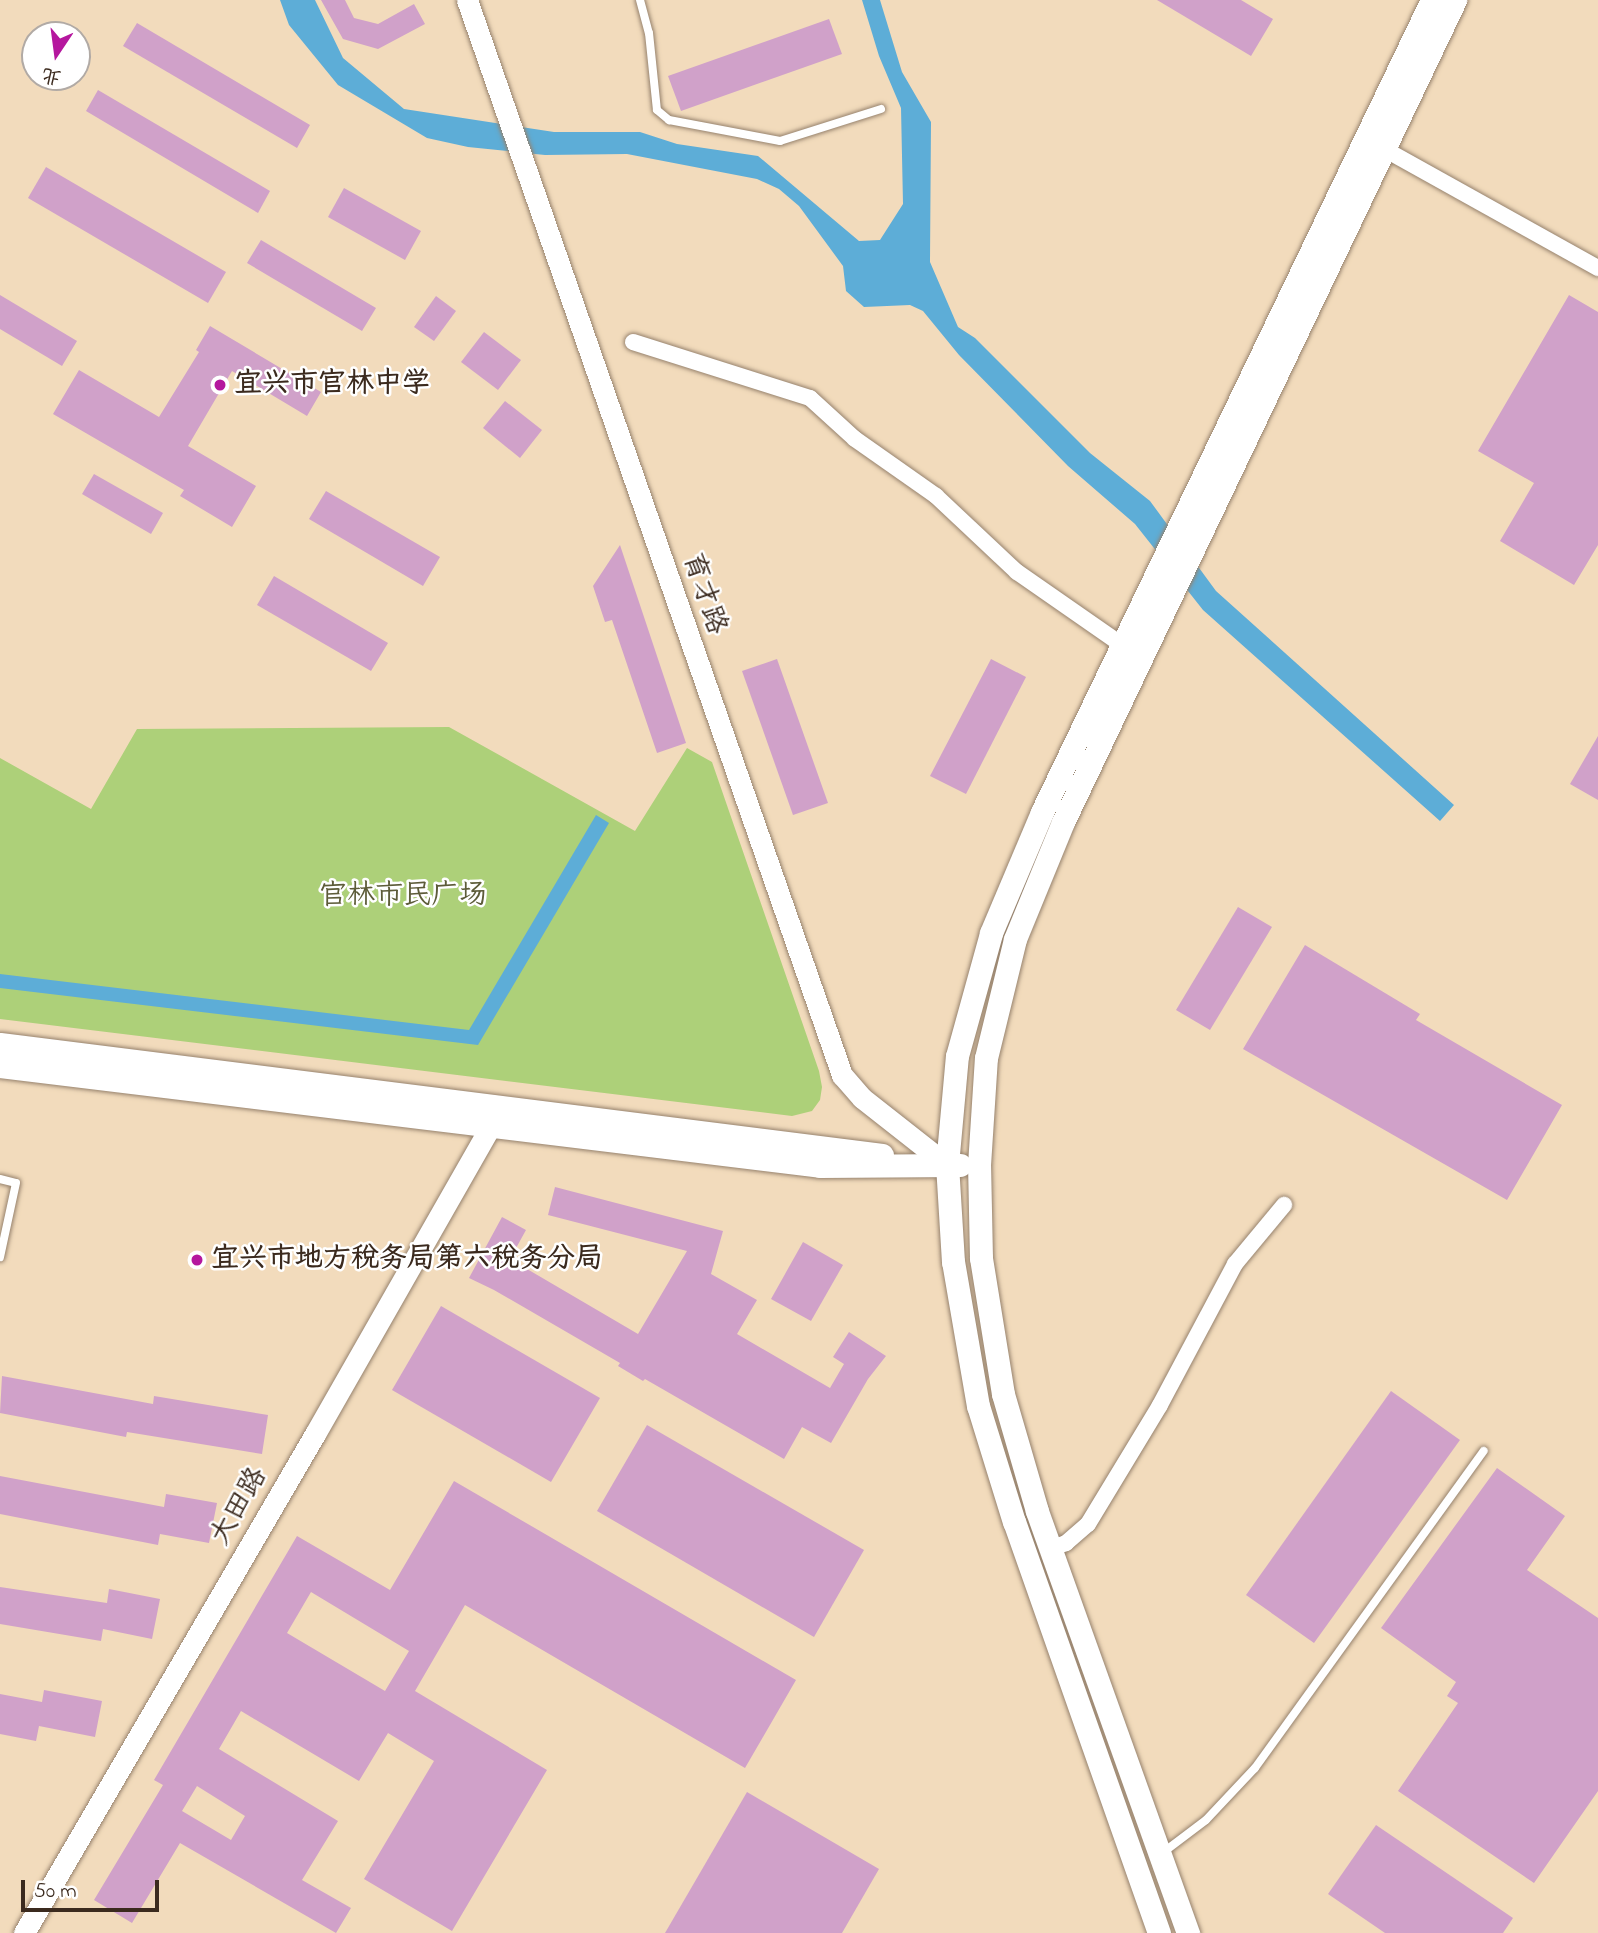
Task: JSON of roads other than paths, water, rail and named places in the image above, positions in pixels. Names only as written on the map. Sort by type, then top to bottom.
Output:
[{"type":"main road","points":[[1159,1933],[1014,1522],[978,1406],[953,1262],[947,1165],[957,1056],[991,933],[1042,812],[1432,0]]},
{"type":"main road","points":[[1188,1933],[1051,1548],[1003,1394],[981,1258],[979,1165],[986,1058],[1015,939],[1063,822],[1455,0]]},
{"type":"main road","points":[[0,1044],[821,1166],[979,1165]]},
{"type":"main road","points":[[0,1066],[492,1116]]},
{"type":"street","name":"育才路","points":[[467,0],[842,1075],[862,1098],[947,1165]]},
{"type":"street","points":[[1384,149],[1598,268]]},
{"type":"street","points":[[633,342],[810,398],[855,439],[936,496],[1017,572],[1122,645]]},
{"type":"street","name":"大田路","points":[[24,1933],[492,1116]]},
{"type":"street","points":[[1051,1548],[1066,1543],[1088,1524],[1160,1405],[1235,1264],[1284,1205]]},
{"type":"lane","points":[[640,0],[649,33],[657,110],[669,120],[780,141],[881,109]]},
{"type":"lane","points":[[0,1179],[16,1183],[0,1257]]},
{"type":"lane","points":[[1160,1855],[1206,1820],[1255,1768],[1484,1451]]},
{"type":"water","points":[[280,0],[315,0],[343,58],[404,109],[554,132],[640,132],[677,144],[758,156],[859,241],[880,240],[903,204],[901,108],[879,56],[862,0],[880,0],[902,72],[931,122],[930,262],[958,327],[975,338],[1090,453],[1150,501],[1216,591],[1454,805],[1440,821],[1203,610],[1135,524],[1068,466],[959,355],[923,311],[910,305],[864,307],[846,291],[843,266],[799,206],[779,189],[757,179],[627,154],[545,155],[468,147],[427,138],[338,85],[289,25]]},
{"type":"water","points":[[596,815],[609,823],[478,1045],[0,988],[0,974],[469,1030]]},
{"type":"place","name":"宜兴市官林中学","points":[[220,385]]},
{"type":"place","name":"宜兴市地方税务局第六税务分局","points":[[197,1260]]},
{"type":"park label","name":"官林市民广场","points":[[403,897]]}]
